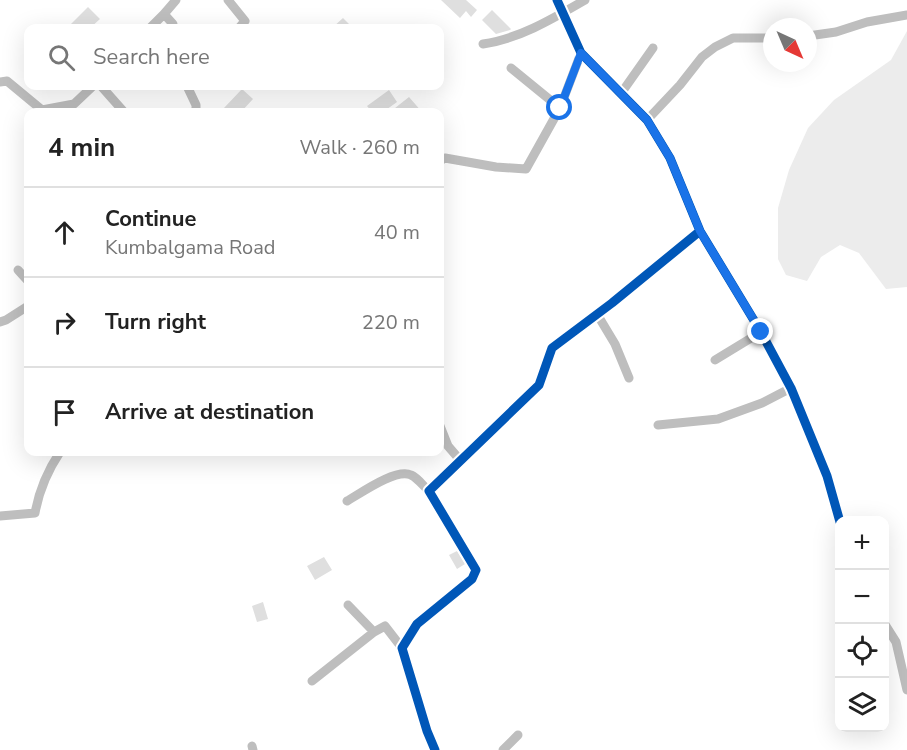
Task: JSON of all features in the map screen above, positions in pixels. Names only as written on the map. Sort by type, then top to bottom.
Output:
[{"type":"street","points":[[154,24],[177,0]]},
{"type":"street","points":[[228,0],[245,21],[242,24]]},
{"type":"street","points":[[557,0],[581,53],[622,92],[647,120],[670,158],[700,231],[761,332],[791,388],[827,477],[838,516]]},
{"type":"street","points":[[483,44],[503,41],[562,14],[585,0]]},
{"type":"street","points":[[164,14],[173,24]]},
{"type":"street","points":[[817,35],[907,15]]},
{"type":"street","points":[[647,120],[680,85],[702,57],[715,46],[733,38],[763,38]]},
{"type":"street","points":[[622,92],[653,48]]},
{"type":"street","points":[[444,159],[496,168],[525,169],[560,108],[581,53]]},
{"type":"street","points":[[511,68],[560,108]]},
{"type":"street","points":[[0,82],[7,81],[40,108]]},
{"type":"street","points":[[53,108],[74,104],[89,90]]},
{"type":"street","points":[[105,90],[120,108]]},
{"type":"street","points":[[189,90],[196,108]]},
{"type":"street","points":[[429,491],[539,385],[552,348],[700,231]]},
{"type":"street","points":[[18,270],[24,277]]},
{"type":"street","points":[[0,322],[24,309]]},
{"type":"street","points":[[597,314],[615,344],[629,378]]},
{"type":"street","points":[[716,360],[761,332]]},
{"type":"street","points":[[658,425],[718,419],[762,403],[791,388]]},
{"type":"street","points":[[444,436],[448,446],[460,460]]},
{"type":"street","points":[[0,516],[35,513],[38,496],[57,456]]},
{"type":"street","points":[[347,501],[389,477],[403,472],[414,476],[429,491],[476,570],[472,579],[417,624],[402,648]]},
{"type":"street","points":[[348,605],[374,632]]},
{"type":"street","points":[[886,624],[896,642],[907,690]]},
{"type":"street","points":[[312,681],[374,632],[385,626],[402,648],[435,750]]},
{"type":"street","points":[[503,750],[518,735]]},
{"type":"shaded area","points":[[907,31],[907,287],[886,289],[859,253],[840,245],[821,257],[807,281],[786,275],[778,259],[778,208],[789,170],[808,128],[834,100],[891,60]]},
{"type":"building","points":[[441,0],[466,0],[477,10],[471,17],[466,11],[460,18]]},
{"type":"building","points":[[88,7],[100,19],[94,24],[71,24]]},
{"type":"building","points":[[492,10],[510,30],[496,34],[482,20]]},
{"type":"building","points":[[343,18],[349,24],[336,24]]},
{"type":"building","points":[[241,90],[253,99],[245,108],[224,108]]},
{"type":"building","points":[[389,90],[397,102],[389,108],[369,108],[367,106]]},
{"type":"building","points":[[409,97],[419,108],[395,108]]},
{"type":"building","points":[[457,551],[465,564],[457,569],[449,555]]},
{"type":"building","points":[[324,557],[332,570],[315,580],[307,566]]},
{"type":"building","points":[[263,602],[268,619],[257,622],[252,606]]},
{"type":"cycle path","points":[[557,0],[581,53],[647,120],[670,158],[700,231],[761,332],[791,388],[827,476],[838,516]]},
{"type":"cycle path","points":[[435,750],[402,648],[417,624],[472,579],[476,570],[429,491],[539,385],[552,348],[612,303],[700,231]]},
{"type":"route","points":[[560,108],[581,53],[622,92],[647,120],[670,158],[700,231],[761,332]]}]
